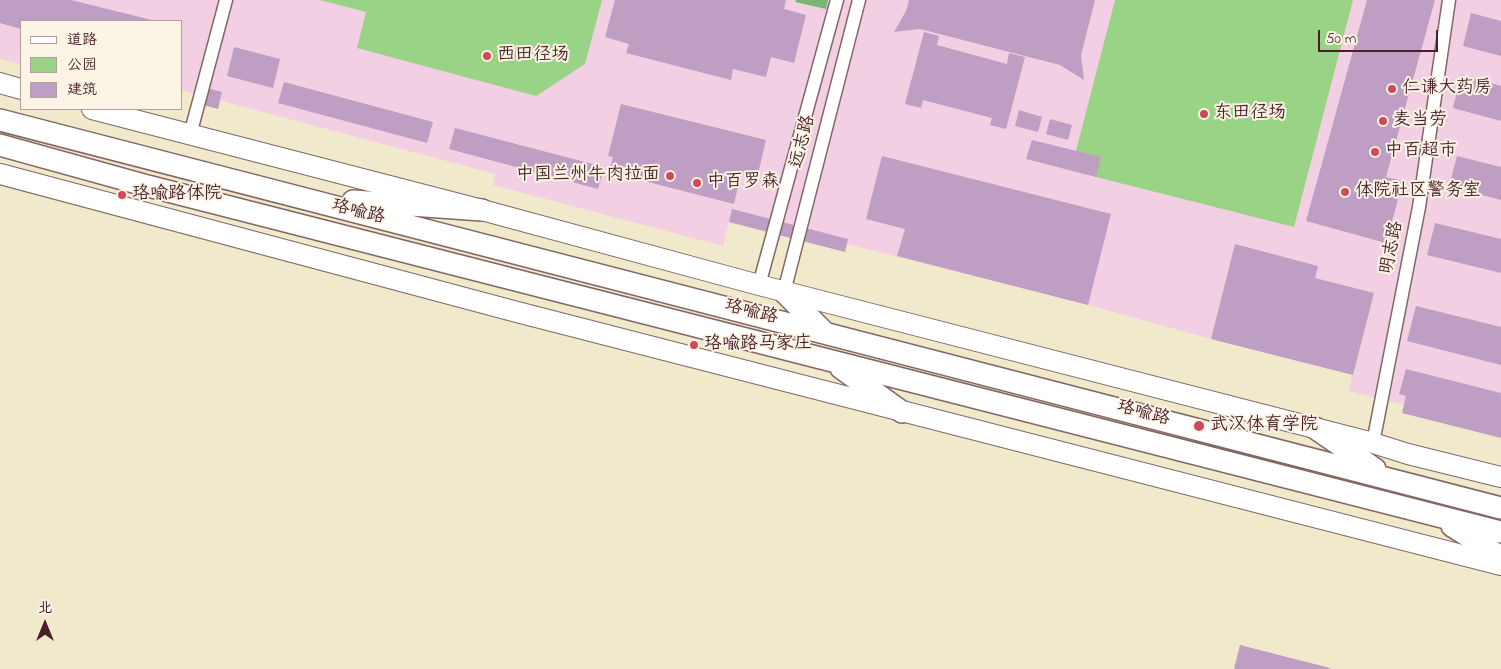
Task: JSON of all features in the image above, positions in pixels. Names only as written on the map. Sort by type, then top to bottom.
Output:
[{"type":"highway","name":"珞喻路","points":[[0,120],[1501,508]]},
{"type":"highway","name":"珞喻路","points":[[0,145],[164,190],[1501,532]]},
{"type":"highway","points":[[298,197],[482,210]]},
{"type":"highway","points":[[784,292],[823,332]]},
{"type":"highway","points":[[831,360],[902,412]]},
{"type":"highway","points":[[1314,428],[1390,479]]},
{"type":"highway","points":[[1435,516],[1501,557]]},
{"type":"main road","points":[[0,83],[20,89]]},
{"type":"main road","points":[[96,110],[482,210],[784,292],[1373,443],[1501,478]]},
{"type":"main road","points":[[0,174],[902,412],[1201,486],[1501,565]]},
{"type":"street","points":[[190,135],[226,0]]},
{"type":"street","name":"远志路","points":[[759,285],[837,0]]},
{"type":"street","name":"远志路","points":[[784,292],[859,0]]},
{"type":"street","name":"明志路","points":[[1373,443],[1419,207],[1449,0]]},
{"type":"shaded area","name":"武汉体育学院","points":[[0,0],[1501,0],[1501,393],[1406,369],[1400,394],[1406,396],[1404,405],[1349,391],[1352,375],[847,244],[845,252],[729,222],[723,246],[493,185],[495,174],[182,90],[182,20],[20,20],[20,64],[0,59]]},
{"type":"green space","name":"西田径场","points":[[320,0],[602,0],[585,64],[536,96],[357,48],[366,12]]},
{"type":"green space","points":[[796,0],[828,0],[826,9],[795,2]]},
{"type":"green space","name":"东田径场","points":[[1115,0],[1353,0],[1294,227],[1096,177],[1076,151]]},
{"type":"building","points":[[0,0],[71,0],[152,20],[20,20],[20,29],[0,23]]},
{"type":"building","points":[[615,0],[786,0],[784,9],[806,15],[794,63],[771,57],[766,77],[733,69],[731,80],[626,53],[629,44],[605,37]]},
{"type":"building","points":[[909,0],[1095,0],[1081,55],[1084,80],[1060,65],[924,30],[894,32],[906,11]]},
{"type":"building","points":[[1367,0],[1435,0],[1386,177],[1403,181],[1386,243],[1306,221]]},
{"type":"building","points":[[1471,13],[1501,21],[1501,56],[1463,46]]},
{"type":"building","points":[[924,32],[939,36],[937,45],[1007,64],[1009,53],[1025,57],[1006,129],[990,125],[992,118],[923,100],[921,108],[905,104]]},
{"type":"building","points":[[234,47],[280,59],[273,88],[227,76]]},
{"type":"building","points":[[1461,75],[1501,86],[1501,121],[1453,108]]},
{"type":"building","points":[[284,82],[433,122],[427,143],[278,103]]},
{"type":"building","points":[[207,88],[222,92],[218,109],[203,105]]},
{"type":"building","points":[[621,104],[766,140],[757,178],[741,174],[734,204],[609,172],[613,157],[608,156]]},
{"type":"building","points":[[1019,110],[1042,117],[1038,132],[1015,126]]},
{"type":"building","points":[[1050,119],[1072,125],[1068,140],[1046,134]]},
{"type":"building","points":[[455,128],[604,167],[598,189],[449,149]]},
{"type":"building","points":[[1032,140],[1101,157],[1096,177],[1026,159]]},
{"type":"building","points":[[882,156],[1111,214],[1088,305],[897,256],[905,229],[866,219]]},
{"type":"building","points":[[1457,156],[1501,167],[1501,200],[1449,186]]},
{"type":"building","points":[[732,209],[848,239],[845,252],[729,222]]},
{"type":"building","points":[[1435,223],[1501,239],[1501,273],[1427,255]]},
{"type":"building","points":[[1235,244],[1318,266],[1315,278],[1374,293],[1353,375],[1211,339]]},
{"type":"building","points":[[1416,306],[1501,327],[1501,365],[1407,341]]},
{"type":"building","points":[[1406,369],[1501,393],[1501,438],[1402,413],[1406,396],[1399,394]]},
{"type":"building","points":[[1240,645],[1330,668],[1330,669],[1234,669]]},
{"type":"place","name":"西田径场","points":[[487,56]]},
{"type":"place","name":"仁谦大药房","points":[[1392,89]]},
{"type":"place","name":"东田径场","points":[[1204,114]]},
{"type":"place","name":"麦当劳","points":[[1383,121]]},
{"type":"place","name":"中百超市","points":[[1375,152]]},
{"type":"place","name":"中国兰州牛肉拉面","points":[[670,176]]},
{"type":"place","name":"中百罗森","points":[[697,183]]},
{"type":"place","name":"体院社区警务室","points":[[1345,192]]},
{"type":"place","name":"珞喻路体院","points":[[122,195]]},
{"type":"place","name":"珞喻路马家庄","points":[[694,345]]},
{"type":"place","name":"武汉体育学院","points":[[1199,426]]}]
